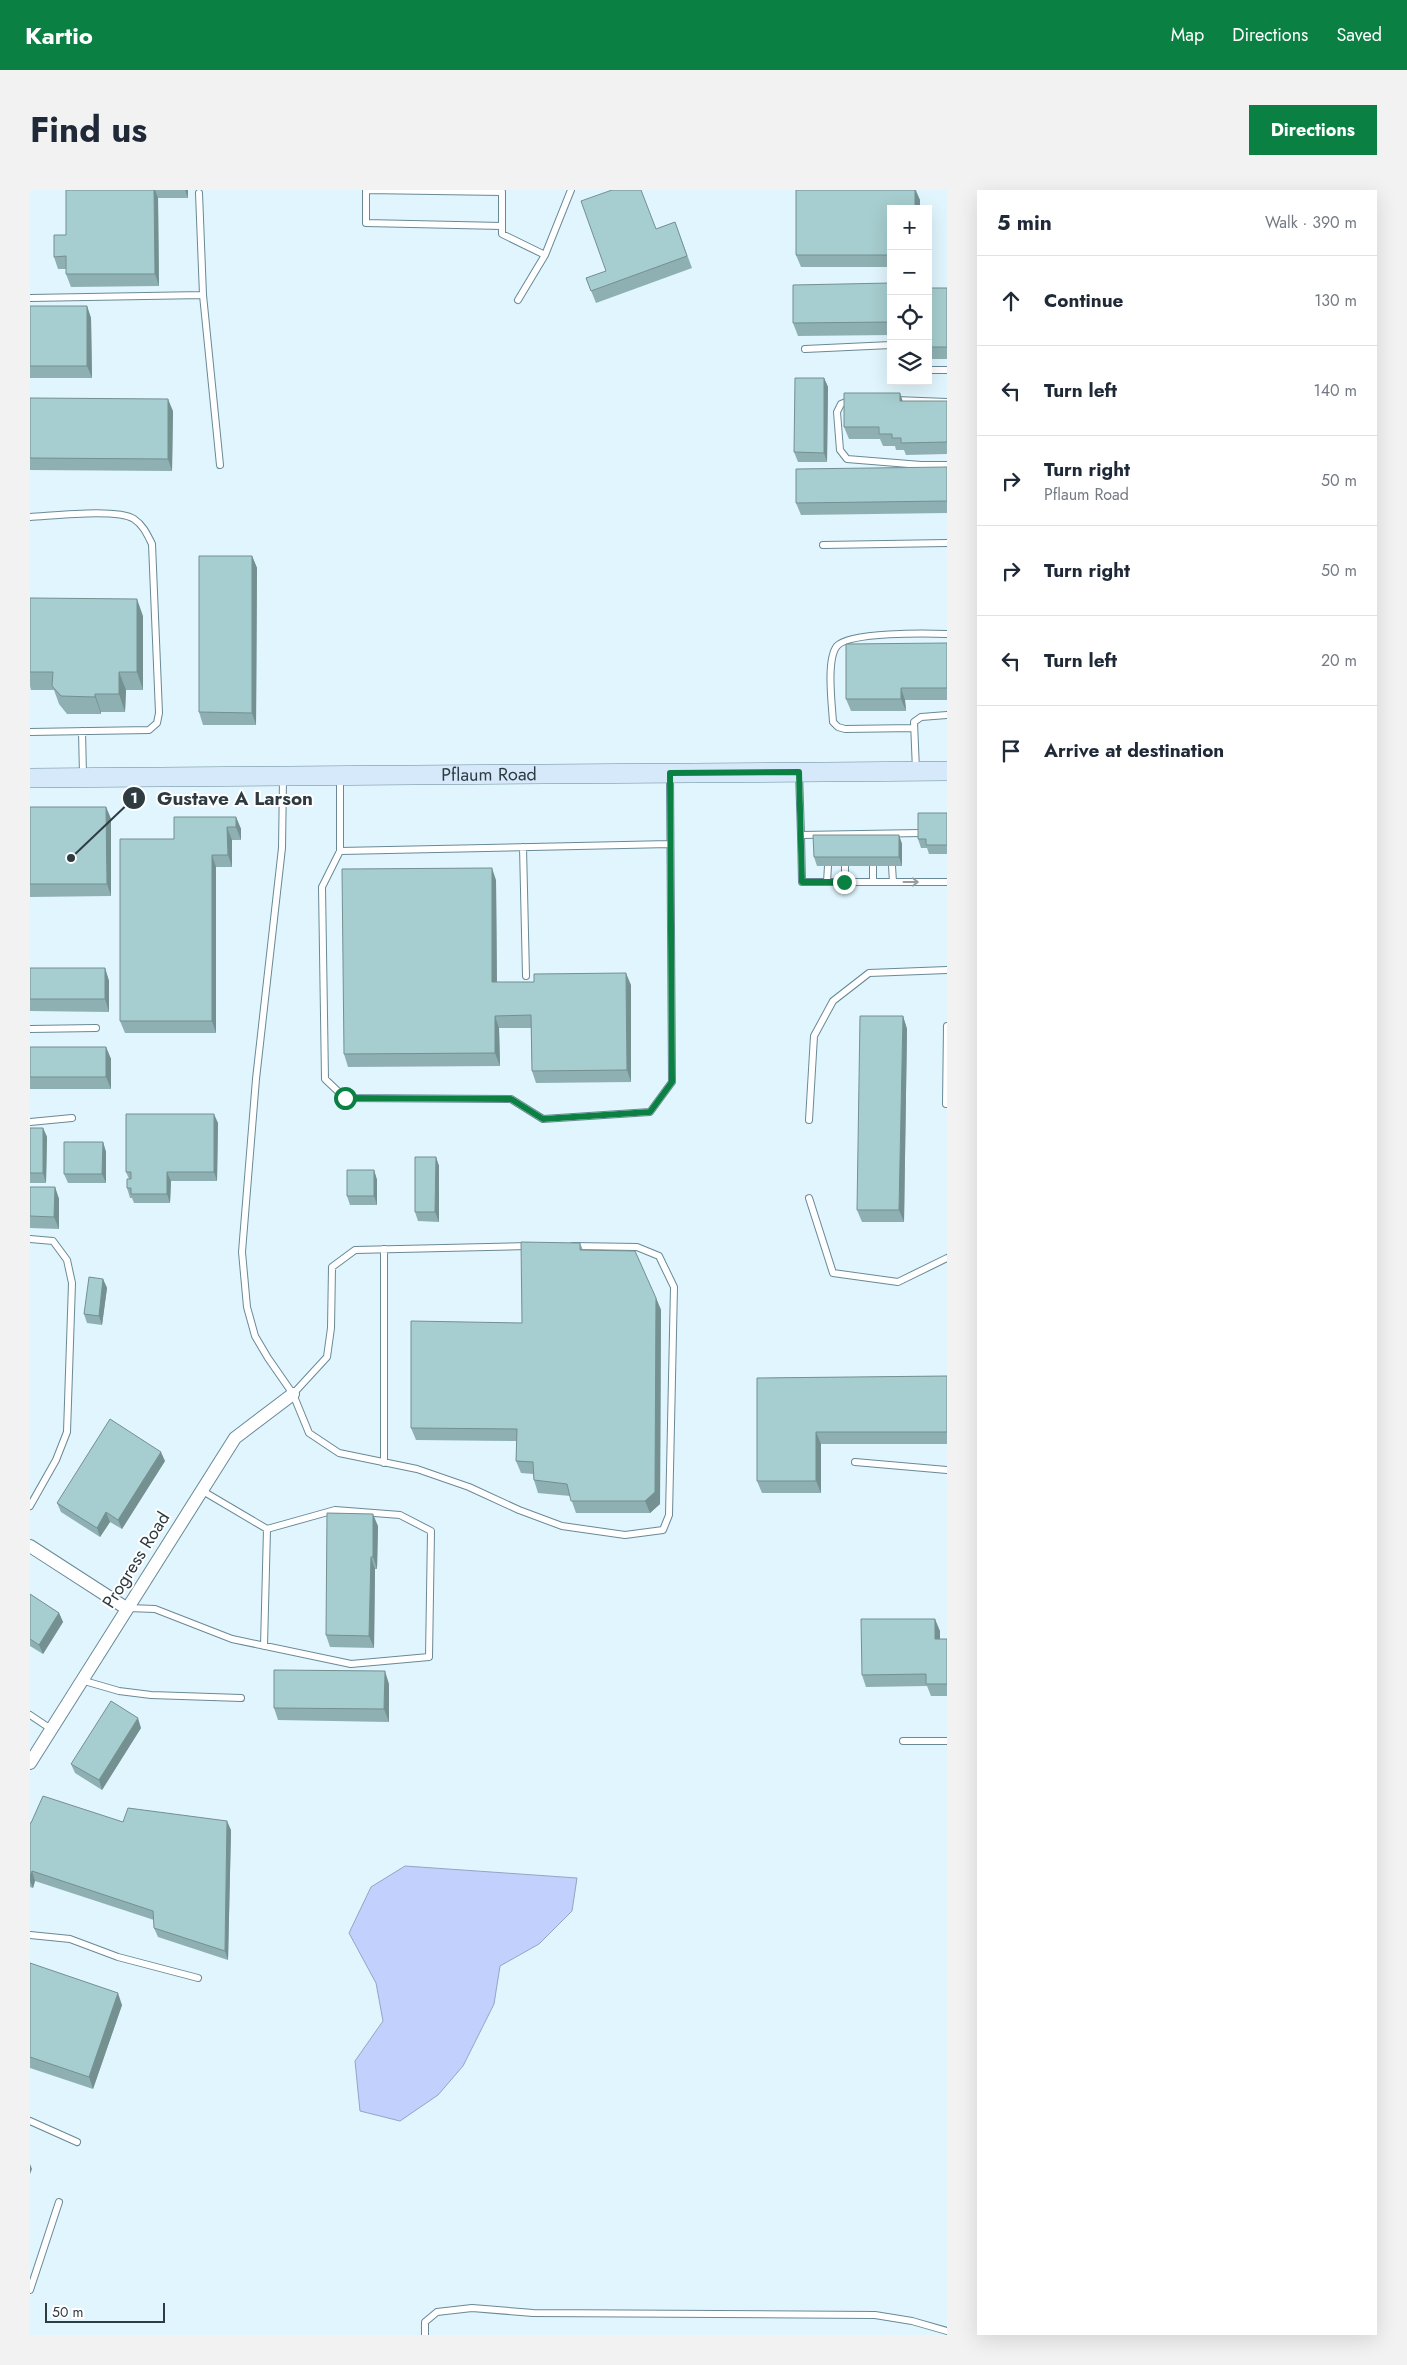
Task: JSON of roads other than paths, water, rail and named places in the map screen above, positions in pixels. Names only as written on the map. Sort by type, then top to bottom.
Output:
[{"type":"street","name":"Pflaum Road","points":[[30,778],[947,771]]},
{"type":"street","name":"Progress Road","points":[[30,1763],[126,1608],[236,1438],[293,1394]]},
{"type":"street","points":[[30,1546],[126,1608]]},
{"type":"lane","points":[[502,226],[366,223],[366,190],[502,192],[502,226],[502,234],[545,256]]},
{"type":"lane","points":[[518,300],[545,256],[571,190]]},
{"type":"lane","points":[[199,193],[203,295],[220,465]]},
{"type":"lane","points":[[30,298],[203,295]]},
{"type":"lane","points":[[805,349],[887,344]]},
{"type":"lane","points":[[932,370],[947,370]]},
{"type":"lane","points":[[860,400],[851,400],[841,404],[837,412],[840,450],[848,459],[921,465],[947,465]]},
{"type":"lane","points":[[888,400],[947,402]]},
{"type":"lane","points":[[30,517],[118,514],[133,518],[144,527],[152,544],[159,713],[157,723],[149,730],[30,732]]},
{"type":"lane","points":[[823,545],[947,543]]},
{"type":"lane","points":[[914,728],[845,729],[838,727],[833,722],[831,685],[832,661],[836,647],[845,640],[891,634],[947,634]]},
{"type":"lane","points":[[916,771],[914,722],[921,717],[947,715]]},
{"type":"lane","points":[[82,732],[83,777]]},
{"type":"lane","points":[[799,772],[802,882],[947,882]]},
{"type":"lane","points":[[340,775],[340,851],[322,887],[325,1079],[345,1098],[511,1099],[543,1119],[650,1112],[672,1082],[670,773]]},
{"type":"lane","points":[[283,776],[282,848],[256,1079],[242,1252],[247,1306],[255,1336],[293,1394],[309,1433],[339,1453],[417,1469],[469,1487],[562,1526],[625,1536],[663,1530],[669,1515],[674,1287],[659,1256],[637,1247],[567,1246]]},
{"type":"lane","points":[[801,835],[870,834],[890,836],[921,833]]},
{"type":"lane","points":[[844,834],[844,844]]},
{"type":"lane","points":[[870,834],[871,844]]},
{"type":"lane","points":[[827,835],[827,844]]},
{"type":"lane","points":[[340,851],[670,844]]},
{"type":"lane","points":[[523,847],[526,976]]},
{"type":"lane","points":[[827,882],[828,866]]},
{"type":"lane","points":[[844,882],[845,866]]},
{"type":"lane","points":[[873,866],[873,882]]},
{"type":"lane","points":[[892,866],[892,882]]},
{"type":"lane","points":[[809,1120],[814,1036],[833,1001],[869,973],[947,970]]},
{"type":"lane","points":[[946,1104],[947,1026]]},
{"type":"lane","points":[[30,1029],[96,1028]]},
{"type":"lane","points":[[30,1122],[72,1118]]},
{"type":"lane","points":[[809,1198],[833,1273],[898,1282],[947,1258]]},
{"type":"lane","points":[[30,1239],[53,1241],[67,1260],[72,1283],[67,1432],[56,1460],[30,1506]]},
{"type":"lane","points":[[293,1394],[327,1357],[331,1328],[332,1267],[355,1250],[488,1245],[538,1246]]},
{"type":"lane","points":[[384,1249],[384,1462]]},
{"type":"lane","points":[[855,1462],[947,1470]]},
{"type":"lane","points":[[126,1608],[155,1609],[232,1639],[351,1664],[430,1657],[432,1531],[400,1515],[335,1510],[268,1529],[201,1490]]},
{"type":"lane","points":[[264,1646],[268,1529]]},
{"type":"lane","points":[[81,1680],[119,1691],[151,1695],[241,1698]]},
{"type":"lane","points":[[30,1715],[51,1729]]},
{"type":"lane","points":[[902,1741],[947,1741]]},
{"type":"lane","points":[[30,1935],[70,1939],[118,1957],[198,1978]]},
{"type":"lane","points":[[30,2121],[76,2142]]},
{"type":"lane","points":[[30,2290],[59,2202]]},
{"type":"lane","points":[[425,2335],[425,2322],[437,2312],[472,2308],[532,2313],[875,2315],[912,2321],[947,2331]]},
{"type":"water","points":[[405,1866],[577,1878],[572,1911],[539,1944],[500,1966],[494,2004],[463,2066],[438,2095],[400,2121],[360,2111],[355,2061],[383,2021],[376,1983],[349,1933],[371,1887]]},
{"type":"place","name":"Gustave A Larson","points":[[71,858]]}]
